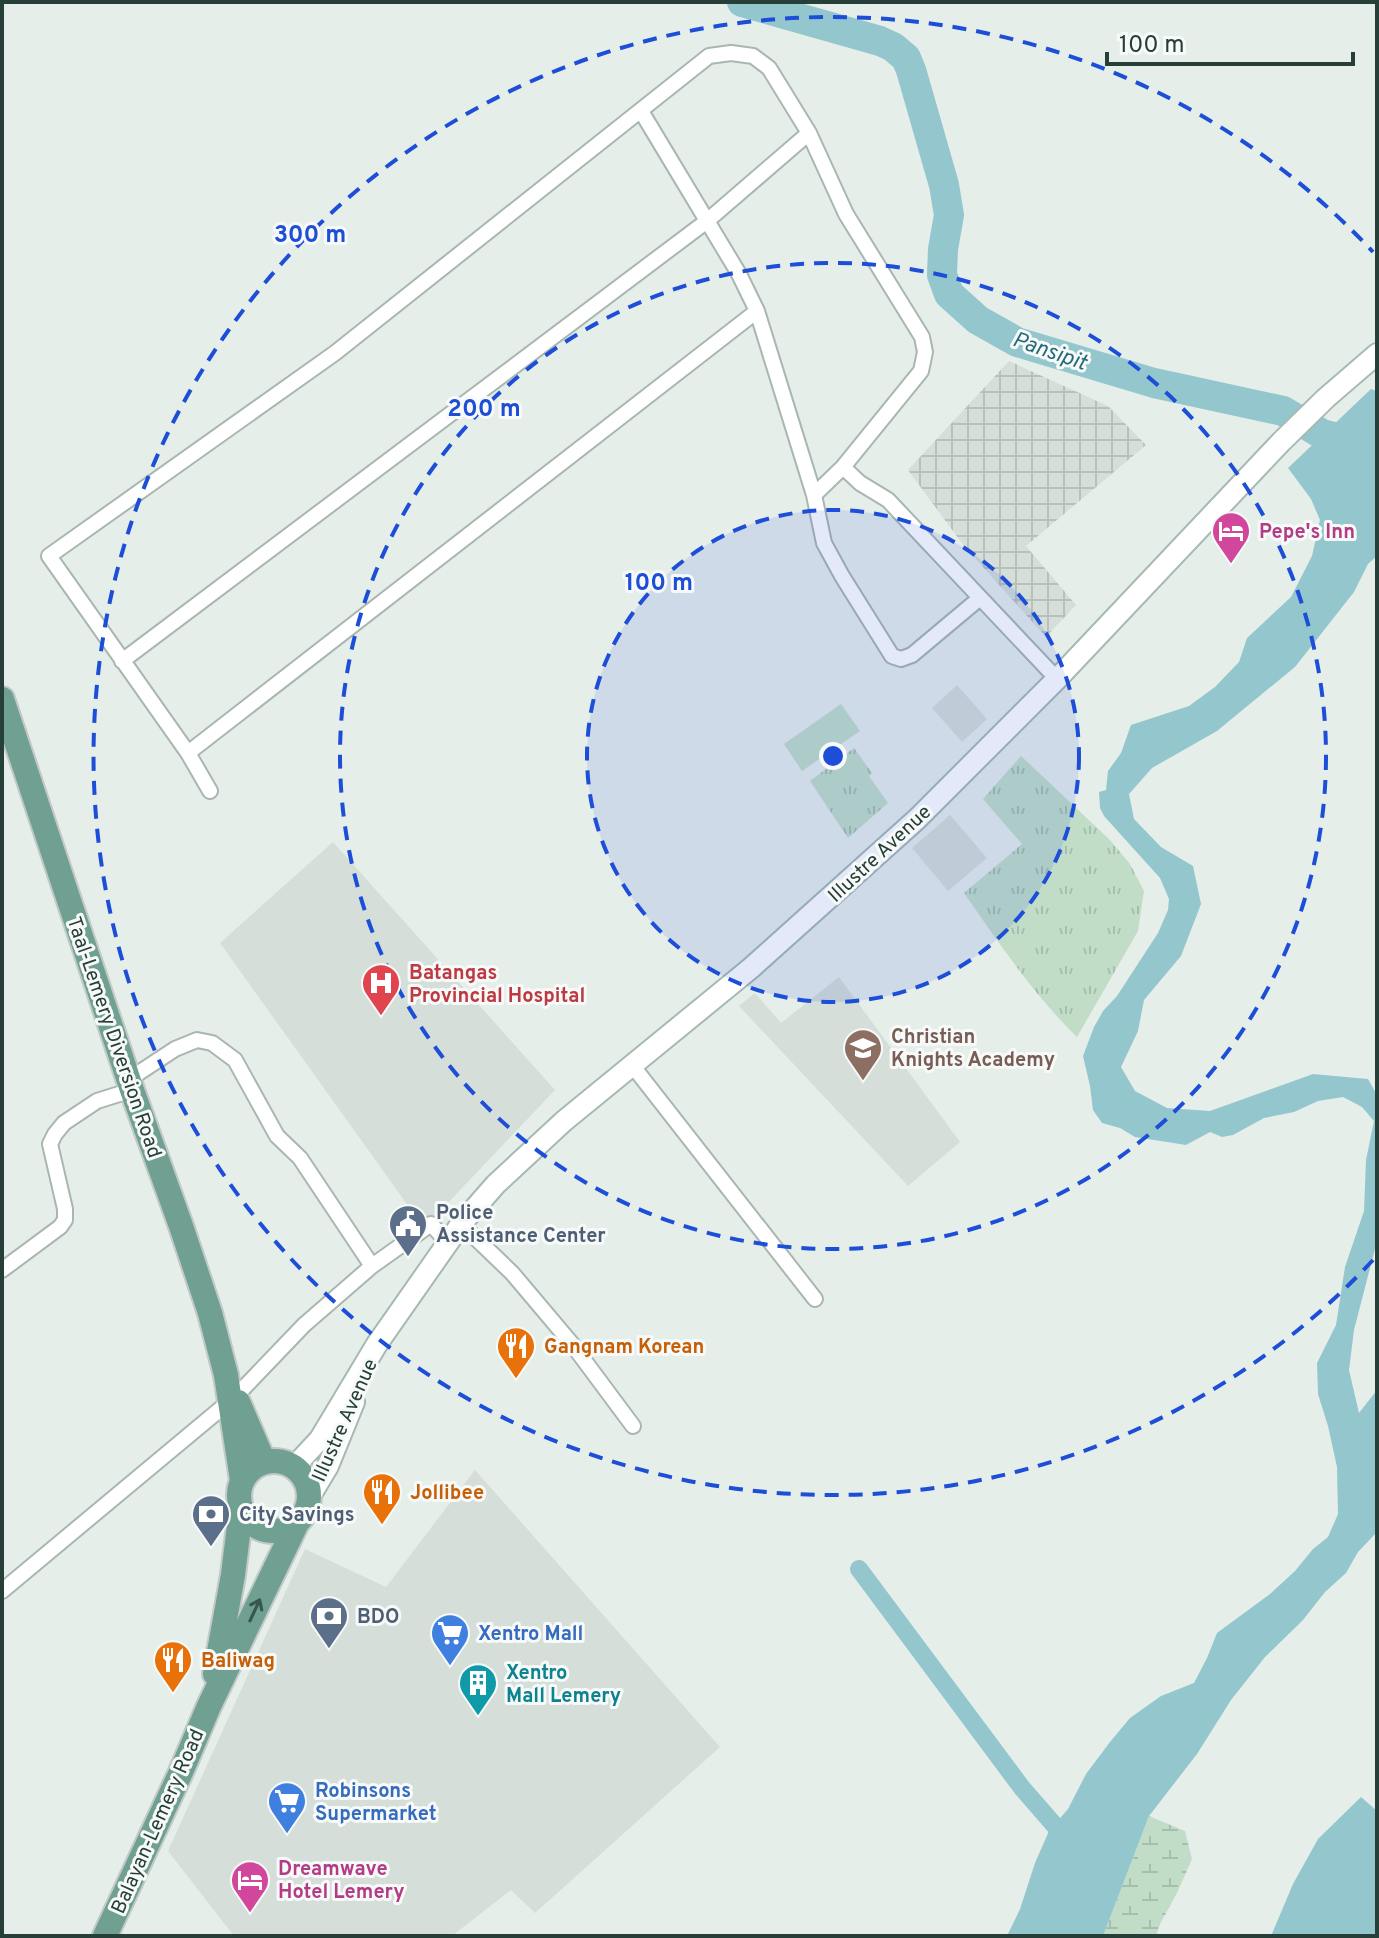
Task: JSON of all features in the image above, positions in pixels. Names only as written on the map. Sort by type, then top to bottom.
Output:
[{"type":"main road","name":"Illustre Avenue","points":[[294,1467],[320,1439],[377,1344],[461,1224],[496,1184],[564,1121],[751,968],[917,819],[1057,679],[1281,442],[1377,354]]},
{"type":"main road","name":"Taal-Lemery Diversion Road","points":[[2,699],[130,1085],[210,1313],[231,1390],[242,1480]]},
{"type":"main road","name":"Illustre Avenue","points":[[310,1496],[328,1466],[377,1344]]},
{"type":"main road","name":"Taal-Lemery Diversion Road","points":[[231,1390],[264,1462]]},
{"type":"main road","points":[[279,1461],[294,1467],[305,1479],[310,1496],[306,1512],[296,1525],[281,1532],[265,1531],[251,1524],[241,1510],[238,1494],[242,1480],[251,1469],[264,1462],[279,1461]]},
{"type":"main road","name":"Balayan-Lemery Road","points":[[209,1706],[233,1575],[241,1510]]},
{"type":"main road","name":"Balayan-Lemery Road","points":[[105,1936],[209,1706],[296,1525]]},
{"type":"street","points":[[210,791],[188,753],[49,556],[335,353],[709,56],[731,53],[753,56],[769,68],[809,133],[846,214],[922,337],[925,352],[921,371],[843,467],[814,495]]},
{"type":"street","points":[[641,111],[739,274],[757,311],[814,495],[824,543],[892,656],[901,659],[912,655],[980,598]]},
{"type":"street","points":[[122,661],[707,221],[809,133]]},
{"type":"street","points":[[188,753],[757,311]]},
{"type":"street","points":[[843,467],[860,483],[888,500],[1057,679]]},
{"type":"street","points":[[2,1270],[65,1220],[50,1144],[64,1123],[97,1101],[130,1085],[175,1049],[197,1040],[212,1043],[235,1060],[277,1136],[300,1158],[372,1266]]},
{"type":"street","points":[[632,1065],[815,1299]]},
{"type":"street","points":[[2,1591],[372,1266],[431,1224],[448,1243]]},
{"type":"street","points":[[461,1224],[512,1273],[572,1344],[633,1426]]},
{"type":"shaded area","points":[[1009,361],[1108,406],[1146,445],[1026,546],[1076,605],[1046,637],[964,546],[908,470]]},
{"type":"shaded area","points":[[957,685],[987,719],[962,742],[932,708]]},
{"type":"shaded area","points":[[950,815],[987,858],[948,891],[912,848]]},
{"type":"shaded area","name":"Batangas Provincial Hospital","points":[[333,842],[555,1090],[424,1228],[220,943]]},
{"type":"shaded area","name":"Christian Knights Academy","points":[[839,977],[960,1142],[908,1186],[739,1006],[755,993],[781,1023]]},
{"type":"shaded area","name":"Xentro Mall","points":[[475,1470],[720,1747],[535,1913],[511,1890],[452,1936],[234,1936],[168,1851],[305,1549],[386,1587]]},
{"type":"green space","points":[[841,704],[860,731],[802,771],[784,744]]},
{"type":"green space","points":[[854,748],[888,803],[848,838],[810,781]]},
{"type":"green space","points":[[1021,756],[1110,840],[1130,864],[1144,891],[1138,931],[1077,1037],[1031,986],[964,893],[1022,844],[983,799]]},
{"type":"green space","points":[[1149,1816],[1185,1831],[1192,1859],[1156,1936],[1103,1936]]},
{"type":"water","points":[[1371,389],[1377,391],[1377,556],[1368,564],[1354,592],[1295,667],[1217,731],[1152,768],[1129,794],[1134,819],[1161,847],[1193,866],[1201,904],[1181,956],[1144,1000],[1138,1031],[1121,1067],[1135,1091],[1167,1108],[1210,1111],[1313,1074],[1368,1079],[1377,1095],[1377,1241],[1354,1330],[1349,1370],[1359,1413],[1377,1390],[1377,1532],[1358,1552],[1346,1573],[1265,1657],[1149,1816],[1103,1936],[1007,1936],[1049,1831],[1068,1809],[1086,1774],[1110,1742],[1130,1718],[1161,1696],[1194,1683],[1217,1633],[1270,1594],[1295,1571],[1313,1549],[1328,1537],[1338,1514],[1337,1467],[1318,1394],[1317,1363],[1336,1325],[1345,1267],[1364,1211],[1366,1160],[1374,1121],[1362,1107],[1343,1097],[1318,1101],[1294,1112],[1264,1118],[1233,1135],[1222,1137],[1210,1132],[1186,1145],[1135,1137],[1120,1128],[1102,1123],[1093,1110],[1083,1056],[1103,1011],[1117,996],[1158,933],[1168,910],[1169,899],[1160,878],[1100,808],[1099,792],[1106,790],[1108,771],[1121,753],[1131,725],[1189,706],[1215,687],[1239,662],[1247,638],[1291,597],[1312,556],[1320,520],[1311,499],[1288,468]]},
{"type":"water","points":[[1361,1797],[1377,1811],[1377,1936],[1271,1936],[1293,1884],[1318,1839]]},
{"type":"waterway","name":"Pansipit","points":[[742,2],[880,41],[906,58],[944,185],[949,215],[942,275],[949,294],[978,320],[1017,342],[1154,383],[1283,411],[1322,434],[1367,445],[1377,451]]},
{"type":"waterway","points":[[859,1569],[1022,1788],[1069,1842]]},
{"type":"place","name":"Pepe's Inn","points":[[1231,565]]},
{"type":"place","name":"Batangas Provincial Hospital","points":[[381,1017]]},
{"type":"place","name":"Christian Knights Academy","points":[[863,1082]]},
{"type":"place","name":"Police Assistance Center","points":[[408,1258]]},
{"type":"place","name":"Gangnam Korean","points":[[516,1380]]},
{"type":"place","name":"Jollibee","points":[[382,1526]]},
{"type":"place","name":"City Savings","points":[[211,1548]]},
{"type":"place","name":"BDO","points":[[329,1650]]},
{"type":"place","name":"Xentro Mall","points":[[450,1667]]},
{"type":"place","name":"Baliwag","points":[[173,1694]]},
{"type":"place","name":"Xentro Mall Lemery","points":[[478,1717]]},
{"type":"place","name":"Robinsons Supermarket","points":[[287,1835]]},
{"type":"place","name":"Dreamwave Hotel Lemery","points":[[250,1914]]}]
